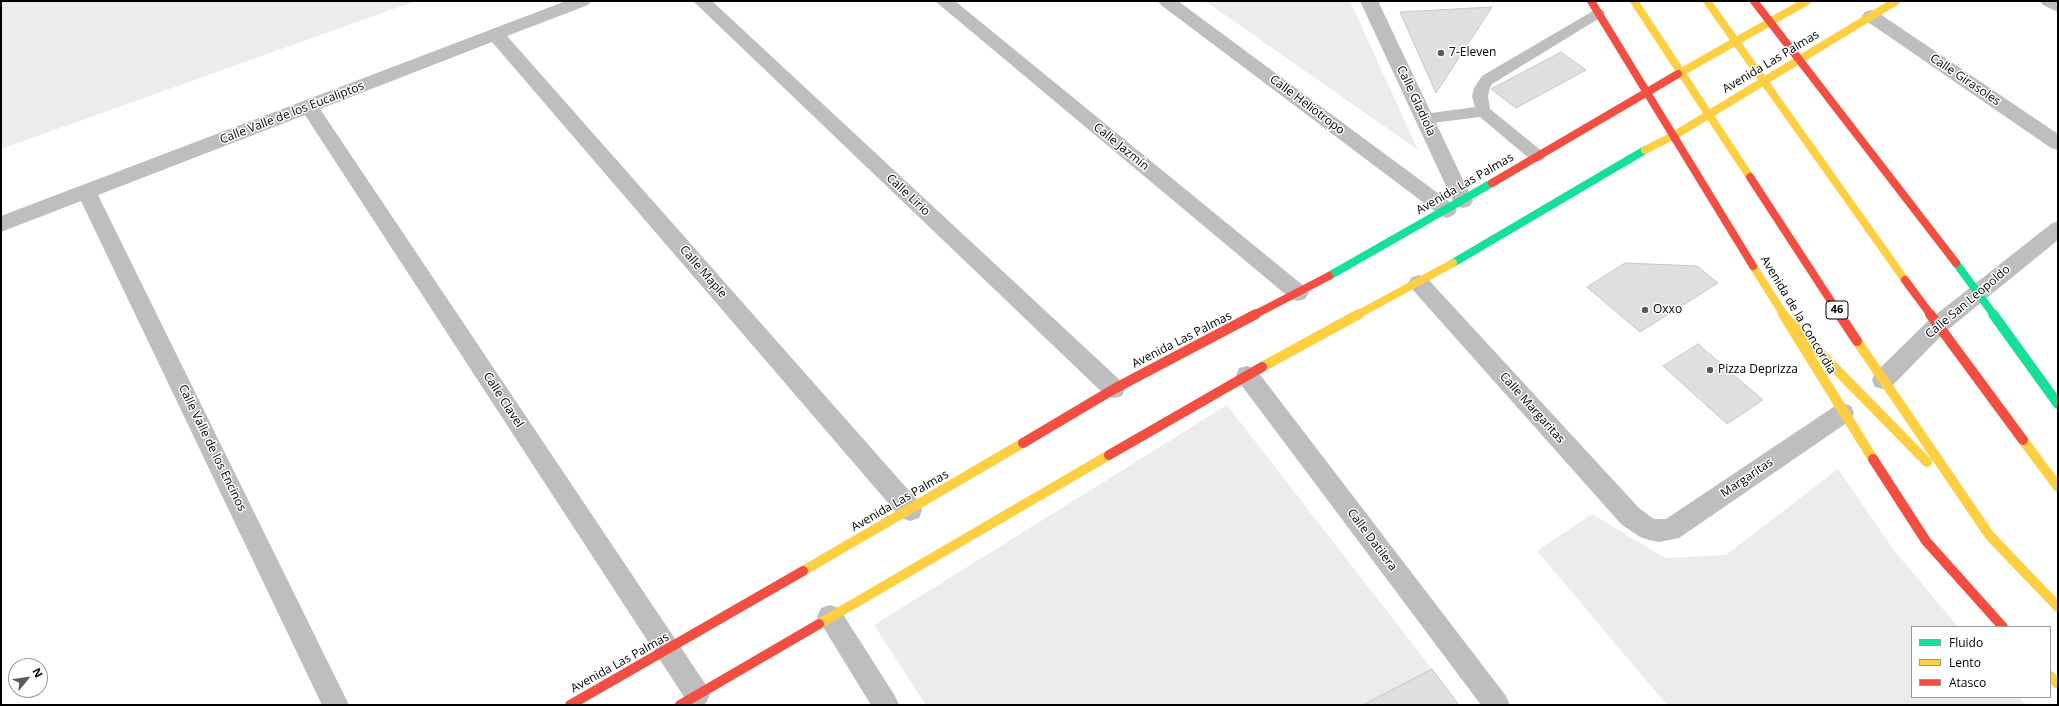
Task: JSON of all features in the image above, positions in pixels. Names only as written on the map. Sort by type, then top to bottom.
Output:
[{"type":"street","name":"Calle Valle de los Eucaliptos","points":[[1,224],[582,1]]},
{"type":"street","name":"Calle Lirio","points":[[702,1],[1114,389]]},
{"type":"street","name":"Calle Jazmín","points":[[944,1],[1298,293]]},
{"type":"street","name":"Calle Heliotropo","points":[[1167,1],[1455,205]]},
{"type":"street","name":"Calle Gladiola","points":[[1369,1],[1424,119],[1455,205]]},
{"type":"street","name":"46","points":[[1634,1],[1883,380],[1967,504],[1990,536],[2058,607]]},
{"type":"street","points":[[1707,1],[1764,79],[1937,326],[2058,487]]},
{"type":"street","points":[[1754,1],[1797,60],[1978,292],[2058,404]]},
{"type":"street","name":"Avenida Las Palmas","points":[[570,705],[910,510],[1114,389],[1298,293],[1455,205],[1646,92],[1807,1]]},
{"type":"street","name":"Avenida Las Palmas","points":[[688,700],[1247,375],[1419,283],[1659,142],[1674,135],[1764,79],[1896,1]]},
{"type":"street","points":[[2049,1],[2058,6]]},
{"type":"street","name":"Avenida de la Concordia","points":[[1595,7],[1843,413],[1926,541],[2002,626]]},
{"type":"street","name":"Calle Girasoles","points":[[1871,16],[2058,144]]},
{"type":"street","name":"Calle Maple","points":[[496,35],[910,510]]},
{"type":"street","name":"Calle Clavel","points":[[309,106],[667,650],[688,700]]},
{"type":"street","name":"Calle Valle de los Encinos","points":[[87,192],[336,705]]},
{"type":"street","name":"Calle San Leopoldo","points":[[1883,380],[1937,326],[2058,229]]},
{"type":"street","name":"Calle Margaritas","points":[[1419,283],[1630,516],[1649,529]]},
{"type":"street","points":[[1785,317],[1967,504]]},
{"type":"street","name":"Calle Datilera","points":[[1247,375],[1497,705]]},
{"type":"street","name":"Margaritas","points":[[1649,529],[1659,531],[1670,530],[1843,413]]},
{"type":"street","points":[[830,618],[886,705]]},
{"type":"lane","points":[[1536,156],[1482,111],[1480,96],[1487,80],[1595,7]]},
{"type":"lane","points":[[1424,119],[1482,111]]},
{"type":"shaded area","points":[[1,1],[416,1],[1,149]]},
{"type":"shaded area","points":[[1205,1],[1350,1],[1418,150]]},
{"type":"shaded area","points":[[1227,405],[1432,669],[1363,705],[926,705],[874,625]]},
{"type":"shaded area","points":[[1838,469],[1893,549],[1957,626],[1911,626],[1911,698],[2019,698],[2027,705],[1667,705],[1537,551],[1592,514],[1665,558],[1726,555]]},
{"type":"building","name":"7-Eleven","points":[[1492,7],[1436,93],[1400,12]]},
{"type":"building","points":[[1561,52],[1586,70],[1516,108],[1491,89]]},
{"type":"building","name":"Oxxo","points":[[1625,263],[1697,266],[1718,283],[1640,332],[1587,287]]},
{"type":"building","points":[[1698,344],[1763,400],[1727,424],[1663,366]]},
{"type":"building","points":[[1432,669],[1459,705],[1363,705]]},
{"type":"traffic: fast","points":[[1453,263],[1645,150]]},
{"type":"traffic: fast","points":[[1329,276],[1492,183]]},
{"type":"traffic: fast","points":[[1956,263],[2058,404]]},
{"type":"traffic: slow","points":[[1634,1],[1750,177]]},
{"type":"traffic: slow","points":[[1707,1],[1905,280]]},
{"type":"traffic: slow","points":[[1678,74],[1807,1]]},
{"type":"traffic: slow","points":[[1645,150],[1675,135],[1896,1]]},
{"type":"traffic: slow","points":[[1262,367],[1453,263]]},
{"type":"traffic: slow","points":[[1753,266],[1873,459]]},
{"type":"traffic: slow","points":[[1785,317],[1927,462]]},
{"type":"traffic: slow","points":[[1857,341],[1990,536],[2058,607]]},
{"type":"traffic: slow","points":[[2023,440],[2058,487]]},
{"type":"traffic: slow","points":[[803,571],[1023,443]]},
{"type":"traffic: slow","points":[[819,624],[1109,455]]},
{"type":"traffic: slow","points":[[2051,677],[2058,684]]},
{"type":"traffic: jam","points":[[1591,1],[1753,266]]},
{"type":"traffic: jam","points":[[1754,1],[1956,263]]},
{"type":"traffic: jam","points":[[1492,183],[1678,74]]},
{"type":"traffic: jam","points":[[1750,177],[1857,341]]},
{"type":"traffic: jam","points":[[1023,443],[1114,389],[1329,276]]},
{"type":"traffic: jam","points":[[1905,280],[2023,440]]},
{"type":"traffic: jam","points":[[1109,455],[1262,367]]},
{"type":"traffic: jam","points":[[1873,459],[1926,541],[2002,626]]},
{"type":"traffic: jam","points":[[570,705],[803,571]]},
{"type":"traffic: jam","points":[[680,705],[819,624]]},
{"type":"place","name":"7-Eleven","points":[[1441,53]]},
{"type":"place","name":"Oxxo","points":[[1645,310]]},
{"type":"place","name":"Pizza Deprizza","points":[[1710,370]]}]
